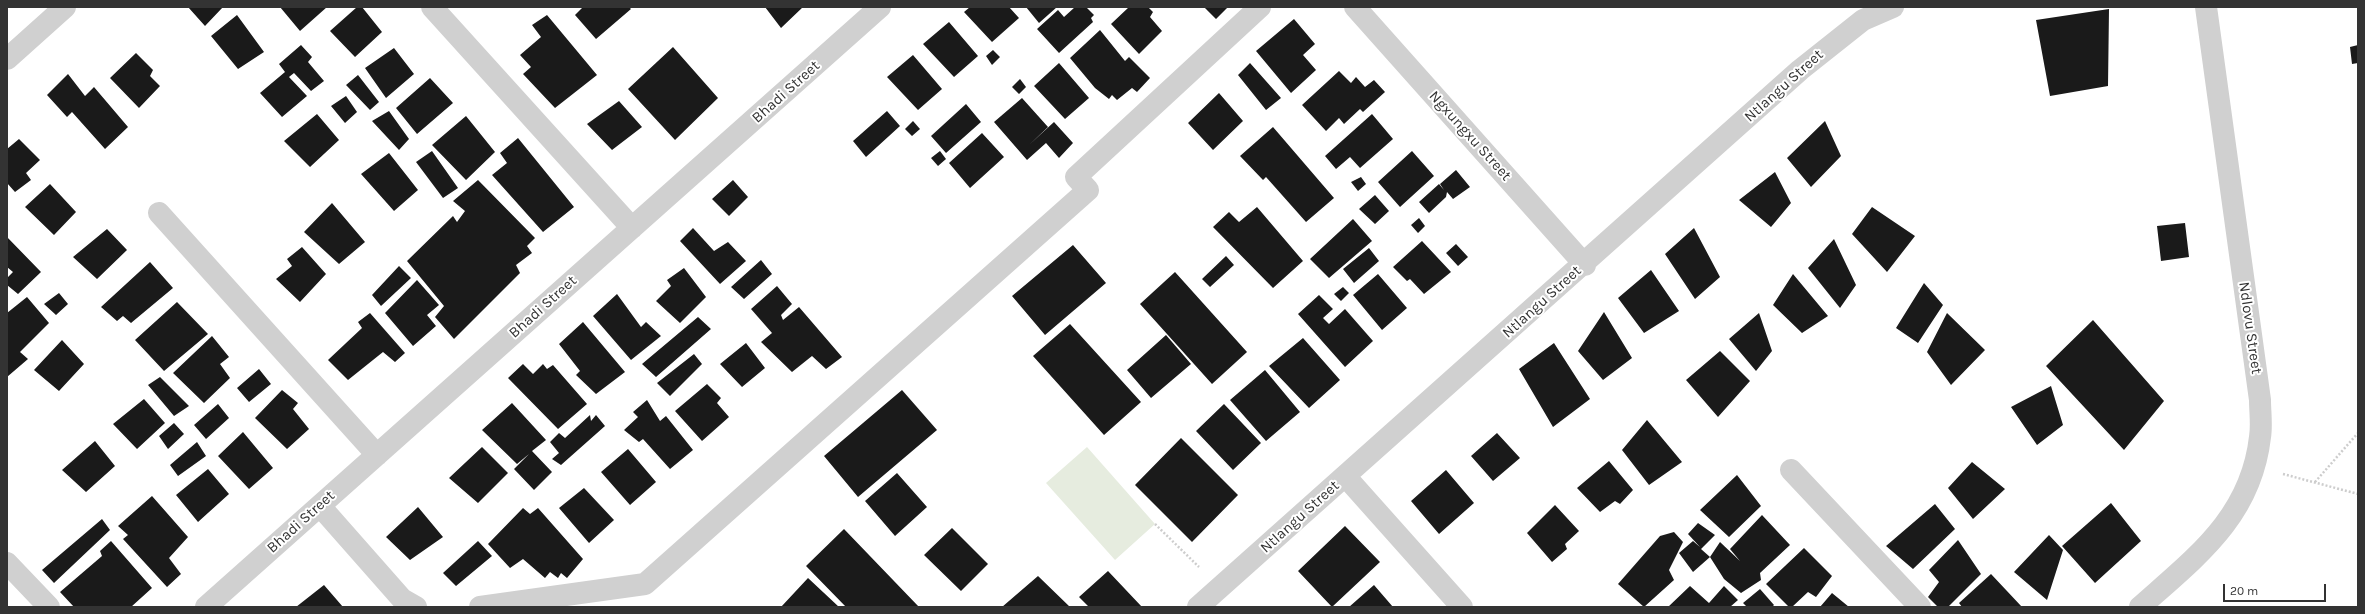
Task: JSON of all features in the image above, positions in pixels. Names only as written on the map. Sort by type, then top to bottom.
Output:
[{"type":"street","points":[[7,59],[65,7]]},
{"type":"street","points":[[432,7],[632,228]]},
{"type":"street","name":"Bhadi Street","points":[[206,607],[880,7]]},
{"type":"street","points":[[480,607],[645,584],[1088,190],[1076,177],[1260,7]]},
{"type":"street","name":"Ngxungxu Street","points":[[1355,7],[1584,265]]},
{"type":"street","name":"Ntlangu Street","points":[[1198,607],[1836,40],[1863,20],[1893,7]]},
{"type":"street","name":"Ndlovu Street","points":[[2140,607],[2191,562],[2222,531],[2240,501],[2255,467],[2261,435],[2260,400],[2206,7]]},
{"type":"street","points":[[159,213],[377,455]]},
{"type":"street","points":[[1791,470],[1920,607]]},
{"type":"street","points":[[1346,477],[1462,607]]},
{"type":"street","points":[[320,506],[402,599],[416,607]]},
{"type":"street","points":[[7,563],[49,607]]},
{"type":"path","points":[[2315,482],[2358,433]]},
{"type":"path","points":[[2255,467],[2358,494]]},
{"type":"shaded area","points":[[1087,447],[1155,524],[1115,560],[1046,483]]},
{"type":"building","points":[[188,7],[223,7],[205,26]]},
{"type":"building","points":[[280,7],[327,7],[300,31]]},
{"type":"building","points":[[357,7],[362,7],[382,32],[355,57],[330,31]]},
{"type":"building","points":[[583,7],[629,7],[631,9],[596,39],[575,15]]},
{"type":"building","points":[[765,7],[803,7],[781,28]]},
{"type":"building","points":[[970,7],[1009,7],[1019,18],[992,42],[964,12]]},
{"type":"building","points":[[1026,7],[1057,7],[1039,23]]},
{"type":"building","points":[[1075,7],[1086,7],[1094,15],[1091,18],[1093,22],[1059,53],[1037,29],[1058,10],[1064,17]]},
{"type":"building","points":[[1129,7],[1148,7],[1153,12],[1150,17],[1162,31],[1139,54],[1111,24]]},
{"type":"building","points":[[1204,7],[1228,7],[1216,19]]},
{"type":"building","points":[[2109,9],[2108,86],[2050,96],[2036,20]]},
{"type":"building","points":[[237,15],[264,52],[238,69],[211,36]]},
{"type":"building","points":[[547,15],[597,75],[555,108],[523,74],[531,67],[520,55],[541,37],[532,25]]},
{"type":"building","points":[[1294,19],[1315,44],[1303,55],[1316,70],[1291,93],[1256,51]]},
{"type":"building","points":[[949,22],[978,56],[954,77],[923,44]]},
{"type":"building","points":[[1100,30],[1125,61],[1129,57],[1150,78],[1137,92],[1132,88],[1117,100],[1112,95],[1109,99],[1095,88],[1070,58]]},
{"type":"building","points":[[301,45],[312,57],[308,62],[324,81],[311,91],[294,73],[289,77],[307,96],[282,117],[260,93],[285,72],[279,64]]},
{"type":"building","points":[[2358,45],[2358,63],[2352,64],[2350,47]]},
{"type":"building","points":[[673,47],[718,98],[675,140],[628,89]]},
{"type":"building","points":[[394,48],[414,74],[386,98],[365,68]]},
{"type":"building","points":[[993,50],[1000,57],[992,65],[986,56]]},
{"type":"building","points":[[136,53],[153,70],[150,76],[160,86],[139,108],[110,78]]},
{"type":"building","points":[[913,55],[942,89],[918,110],[887,77]]},
{"type":"building","points":[[1059,63],[1089,98],[1065,119],[1034,86]]},
{"type":"building","points":[[1250,63],[1281,98],[1266,110],[1238,75]]},
{"type":"building","points":[[1339,71],[1351,83],[1356,77],[1365,87],[1374,80],[1385,92],[1363,112],[1360,109],[1344,124],[1339,118],[1326,131],[1302,105]]},
{"type":"building","points":[[68,74],[85,96],[94,87],[128,127],[105,149],[72,112],[67,117],[47,95]]},
{"type":"building","points":[[358,75],[379,102],[370,110],[346,85]]},
{"type":"building","points":[[430,78],[453,103],[417,134],[396,108]]},
{"type":"building","points":[[1020,79],[1026,87],[1019,94],[1012,87]]},
{"type":"building","points":[[1219,93],[1243,121],[1213,150],[1188,123]]},
{"type":"building","points":[[346,96],[357,112],[345,123],[331,106]]},
{"type":"building","points":[[1022,98],[1048,127],[1029,145],[1054,122],[1073,143],[1059,158],[1046,143],[1027,160],[994,122]]},
{"type":"building","points":[[619,101],[642,127],[612,150],[587,124]]},
{"type":"building","points":[[966,104],[981,122],[946,153],[931,136]]},
{"type":"building","points":[[389,111],[409,139],[399,150],[372,121]]},
{"type":"building","points":[[887,111],[900,126],[866,157],[853,141]]},
{"type":"building","points":[[317,114],[339,140],[310,167],[284,141]]},
{"type":"building","points":[[1372,114],[1393,139],[1360,168],[1350,157],[1336,169],[1325,156]]},
{"type":"building","points":[[466,116],[495,152],[466,180],[432,145]]},
{"type":"building","points":[[913,121],[920,129],[912,136],[905,129]]},
{"type":"building","points":[[1825,121],[1841,156],[1811,187],[1787,158]]},
{"type":"building","points":[[1273,127],[1334,198],[1306,222],[1266,177],[1263,180],[1240,156]]},
{"type":"building","points":[[982,133],[1004,157],[970,188],[949,163]]},
{"type":"building","points":[[518,138],[574,207],[543,232],[492,175],[507,163],[500,153]]},
{"type":"building","points":[[19,139],[40,160],[26,173],[31,180],[15,192],[7,183],[7,149]]},
{"type":"building","points":[[432,151],[458,188],[443,198],[416,162]]},
{"type":"building","points":[[940,151],[946,159],[938,166],[931,158]]},
{"type":"building","points":[[1412,151],[1434,176],[1400,207],[1378,182]]},
{"type":"building","points":[[389,153],[418,190],[394,211],[361,174]]},
{"type":"building","points":[[1456,170],[1470,187],[1453,199],[1447,192],[1446,197],[1429,213],[1419,202],[1439,184],[1444,190],[1440,184]]},
{"type":"building","points":[[1775,172],[1791,203],[1771,227],[1739,200]]},
{"type":"building","points":[[1361,177],[1366,184],[1358,191],[1351,182]]},
{"type":"building","points":[[478,180],[535,238],[527,246],[532,253],[516,265],[520,273],[454,339],[435,317],[444,306],[407,261],[453,216],[457,222],[465,211],[453,201]]},
{"type":"building","points":[[733,180],[748,197],[729,216],[712,199]]},
{"type":"building","points":[[50,184],[76,212],[54,235],[25,207]]},
{"type":"building","points":[[1375,195],[1389,211],[1375,224],[1359,209]]},
{"type":"building","points":[[332,203],[365,242],[339,264],[304,232]]},
{"type":"building","points":[[1257,207],[1303,261],[1273,288],[1213,227],[1229,212],[1239,222]]},
{"type":"building","points":[[1872,207],[1915,236],[1887,272],[1852,234]]},
{"type":"building","points":[[1419,218],[1425,226],[1418,233],[1411,225]]},
{"type":"building","points":[[1353,219],[1372,241],[1329,278],[1310,259]]},
{"type":"building","points":[[2185,223],[2189,257],[2161,261],[2157,226]]},
{"type":"building","points":[[693,228],[714,251],[728,242],[746,261],[720,284],[680,241]]},
{"type":"building","points":[[1694,228],[1720,277],[1695,299],[1665,254]]},
{"type":"building","points":[[107,229],[127,250],[97,279],[73,257]]},
{"type":"building","points":[[7,237],[41,272],[18,294],[7,285],[7,278],[13,272],[7,267]]},
{"type":"building","points":[[1834,239],[1856,285],[1840,308],[1808,268]]},
{"type":"building","points":[[1422,241],[1451,272],[1424,294],[1410,279],[1407,281],[1393,267]]},
{"type":"building","points":[[1456,244],[1468,257],[1458,266],[1446,253]]},
{"type":"building","points":[[1073,245],[1106,283],[1045,335],[1012,296]]},
{"type":"building","points":[[302,247],[326,274],[300,302],[276,279],[292,266],[287,259]]},
{"type":"building","points":[[1369,248],[1379,261],[1354,283],[1343,269]]},
{"type":"building","points":[[1226,256],[1234,265],[1210,287],[1202,279]]},
{"type":"building","points":[[761,260],[772,274],[744,299],[731,287]]},
{"type":"building","points":[[150,262],[173,288],[131,323],[123,316],[117,321],[101,307]]},
{"type":"building","points":[[399,266],[411,278],[381,306],[372,295]]},
{"type":"building","points":[[684,268],[706,297],[680,323],[656,301],[671,286],[667,280]]},
{"type":"building","points":[[1651,270],[1679,311],[1644,333],[1618,298]]},
{"type":"building","points":[[1175,272],[1247,352],[1212,384],[1140,304]]},
{"type":"building","points":[[1378,274],[1407,308],[1382,330],[1353,295]]},
{"type":"building","points":[[1793,274],[1828,316],[1802,333],[1773,305]]},
{"type":"building","points":[[417,280],[439,305],[427,315],[436,326],[413,346],[385,313]]},
{"type":"building","points":[[1924,283],[1943,305],[1918,343],[1896,328]]},
{"type":"building","points":[[777,286],[792,304],[781,315],[783,320],[799,307],[842,357],[826,369],[812,356],[792,372],[761,342],[772,333],[751,309]]},
{"type":"building","points":[[1343,287],[1349,293],[1341,301],[1334,294]]},
{"type":"building","points":[[59,293],[68,304],[56,315],[44,304]]},
{"type":"building","points":[[617,294],[641,327],[646,322],[661,336],[631,360],[593,316]]},
{"type":"building","points":[[1319,295],[1333,309],[1323,318],[1329,324],[1345,309],[1373,341],[1345,367],[1298,314]]},
{"type":"building","points":[[27,297],[49,323],[20,352],[28,359],[7,377],[7,313]]},
{"type":"building","points":[[177,302],[208,334],[164,371],[135,340]]},
{"type":"building","points":[[1604,312],[1632,358],[1603,380],[1578,351]]},
{"type":"building","points":[[370,313],[405,353],[395,362],[383,352],[348,380],[328,360],[362,328],[358,322]]},
{"type":"building","points":[[1759,313],[1772,351],[1756,371],[1729,339]]},
{"type":"building","points":[[1947,313],[1985,350],[1951,385],[1927,352]]},
{"type":"building","points":[[698,317],[711,329],[656,377],[642,364]]},
{"type":"building","points":[[2093,320],[2164,401],[2124,450],[2046,366]]},
{"type":"building","points":[[583,322],[625,372],[596,394],[576,375],[580,371],[559,344]]},
{"type":"building","points":[[1070,324],[1141,402],[1104,435],[1033,356]]},
{"type":"building","points":[[1166,335],[1191,364],[1151,398],[1127,370]]},
{"type":"building","points":[[212,336],[229,357],[220,364],[230,378],[204,403],[173,373]]},
{"type":"building","points":[[1303,338],[1340,380],[1309,408],[1269,366]]},
{"type":"building","points":[[62,340],[84,364],[59,391],[34,370]]},
{"type":"building","points":[[746,343],[765,368],[742,387],[720,364]]},
{"type":"building","points":[[1554,343],[1590,399],[1553,427],[1519,369]]},
{"type":"building","points":[[1720,351],[1750,381],[1718,417],[1686,380]]},
{"type":"building","points":[[694,354],[702,364],[670,396],[657,383]]},
{"type":"building","points":[[523,364],[533,374],[543,364],[547,369],[553,365],[587,404],[558,429],[508,378]]},
{"type":"building","points":[[259,369],[271,384],[249,402],[237,388]]},
{"type":"building","points":[[1265,370],[1300,412],[1266,441],[1230,400]]},
{"type":"building","points":[[160,377],[189,406],[174,416],[148,385]]},
{"type":"building","points":[[707,384],[721,398],[717,403],[729,417],[702,441],[675,411]]},
{"type":"building","points":[[2051,386],[2063,425],[2037,445],[2011,407]]},
{"type":"building","points":[[282,390],[298,403],[293,409],[309,429],[287,449],[255,418]]},
{"type":"building","points":[[902,390],[937,430],[858,497],[824,456]]},
{"type":"building","points":[[144,399],[165,423],[137,449],[113,424]]},
{"type":"building","points":[[647,400],[660,421],[666,416],[693,450],[670,469],[643,439],[639,442],[624,430],[638,417],[633,412]]},
{"type":"building","points":[[512,403],[546,440],[532,451],[552,472],[534,490],[514,469],[529,454],[517,464],[482,430]]},
{"type":"building","points":[[218,404],[229,418],[206,439],[194,425]]},
{"type":"building","points":[[1224,404],[1261,443],[1233,470],[1196,431]]},
{"type":"building","points":[[590,415],[591,421],[596,415],[605,426],[561,465],[552,459],[559,453],[550,442],[559,433],[565,438]]},
{"type":"building","points":[[1647,420],[1682,462],[1649,485],[1622,450]]},
{"type":"building","points":[[174,423],[184,434],[168,449],[159,436]]},
{"type":"building","points":[[243,432],[273,468],[249,489],[218,456]]},
{"type":"building","points":[[1497,433],[1520,458],[1493,481],[1471,456]]},
{"type":"building","points":[[1181,438],[1238,495],[1192,542],[1135,485]]},
{"type":"building","points":[[95,441],[115,466],[86,492],[62,470]]},
{"type":"building","points":[[197,442],[206,456],[178,476],[170,465]]},
{"type":"building","points":[[482,447],[508,473],[478,503],[449,478]]},
{"type":"building","points":[[628,449],[656,482],[630,505],[601,472]]},
{"type":"building","points":[[1609,461],[1633,490],[1620,504],[1615,501],[1600,512],[1577,488]]},
{"type":"building","points":[[1972,462],[2005,489],[1973,519],[1948,488]]},
{"type":"building","points":[[208,469],[229,494],[198,522],[176,495]]},
{"type":"building","points":[[1446,470],[1474,503],[1439,534],[1411,501]]},
{"type":"building","points":[[897,473],[927,507],[895,536],[865,501]]},
{"type":"building","points":[[1737,475],[1761,506],[1729,537],[1700,510]]},
{"type":"building","points":[[584,488],[614,520],[589,543],[559,508]]},
{"type":"building","points":[[152,496],[188,537],[169,558],[181,574],[167,587],[123,539],[128,535],[118,526]]},
{"type":"building","points":[[2111,503],[2141,541],[2095,583],[2062,546]]},
{"type":"building","points":[[1935,504],[1955,529],[1913,569],[1886,546]]},
{"type":"building","points":[[1555,505],[1579,531],[1565,544],[1567,549],[1552,562],[1527,533]]},
{"type":"building","points":[[418,507],[443,537],[410,560],[386,537]]},
{"type":"building","points":[[523,508],[530,514],[538,508],[583,559],[567,578],[561,573],[558,578],[550,572],[545,578],[523,559],[510,568],[488,544]]},
{"type":"building","points":[[1762,515],[1790,545],[1760,573],[1761,580],[1741,593],[1724,579],[1710,557],[1720,542],[1740,561],[1730,549]]},
{"type":"building","points":[[102,519],[110,530],[54,583],[42,570]]},
{"type":"building","points":[[1698,523],[1715,535],[1701,549],[1710,557],[1693,572],[1679,553],[1693,541],[1700,547],[1688,534]]},
{"type":"building","points":[[1345,526],[1380,562],[1332,607],[1298,571]]},
{"type":"building","points":[[952,528],[988,564],[961,591],[924,555]]},
{"type":"building","points":[[844,529],[919,607],[846,607],[806,566]]},
{"type":"building","points":[[1674,532],[1683,542],[1669,570],[1674,580],[1644,607],[1618,584],[1660,536]]},
{"type":"building","points":[[2049,535],[2063,550],[2047,600],[2014,572]]},
{"type":"building","points":[[1958,540],[1981,574],[1948,607],[1938,607],[1928,597],[1939,582],[1929,570]]},
{"type":"building","points":[[111,541],[152,588],[131,607],[74,607],[60,592],[102,556],[100,551]]},
{"type":"building","points":[[478,541],[492,556],[456,586],[443,573]]},
{"type":"building","points":[[1804,548],[1832,576],[1816,597],[1808,592],[1792,607],[1789,607],[1766,584]]},
{"type":"building","points":[[1108,571],[1142,607],[1089,607],[1079,597]]},
{"type":"building","points":[[1991,574],[2022,607],[1962,607],[1959,603]]},
{"type":"building","points":[[1038,576],[1070,607],[1002,607]]},
{"type":"building","points":[[808,578],[839,607],[781,607]]},
{"type":"building","points":[[324,585],[343,607],[296,607]]},
{"type":"building","points":[[1374,585],[1393,607],[1349,607]]},
{"type":"building","points":[[1690,586],[1709,603],[1724,586],[1738,600],[1730,607],[1668,607]]},
{"type":"building","points":[[1760,589],[1774,605],[1772,607],[1747,607],[1743,603]]},
{"type":"building","points":[[1832,593],[1849,607],[1820,607]]}]
